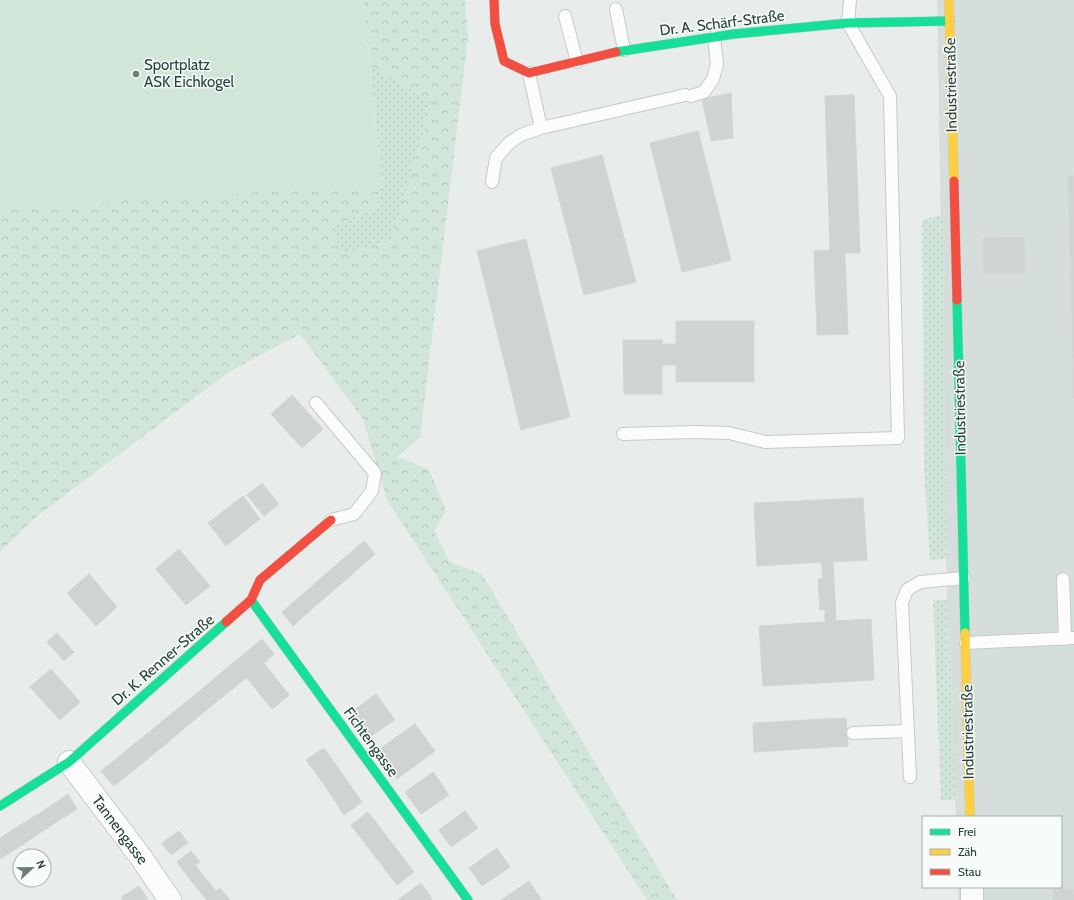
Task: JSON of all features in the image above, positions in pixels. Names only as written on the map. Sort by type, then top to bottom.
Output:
[{"type":"street","points":[[494,0],[495,24],[504,61],[529,73]]},
{"type":"street","name":"Industriestraße","points":[[949,0],[970,816]]},
{"type":"street","name":"Dr. A. Schärf-Straße","points":[[529,73],[624,50],[714,37],[848,23],[950,21]]},
{"type":"street","name":"Dr. K. Renner-Straße","points":[[0,806],[69,762],[251,600],[260,580],[331,520]]},
{"type":"street","name":"Fichtengasse","points":[[251,600],[468,900]]},
{"type":"street","name":"Tannengasse","points":[[69,762],[140,856],[170,900]]},
{"type":"street","points":[[972,888],[972,900]]},
{"type":"lane","points":[[623,434],[694,432],[729,433],[766,442],[898,438],[890,96],[848,23],[850,0]]},
{"type":"lane","points":[[616,9],[624,50]]},
{"type":"lane","points":[[565,16],[577,62]]},
{"type":"lane","points":[[492,182],[496,158],[509,143],[520,135],[541,128],[704,92],[713,79],[717,64],[714,37]]},
{"type":"lane","points":[[529,73],[541,128]]},
{"type":"lane","points":[[316,403],[374,472],[372,491],[354,514],[331,520]]},
{"type":"lane","points":[[910,777],[902,603],[907,590],[920,582],[964,578]]},
{"type":"lane","points":[[966,643],[1070,639],[1063,579]]},
{"type":"lane","points":[[853,733],[907,731]]},
{"type":"shaded area","points":[[937,0],[1074,0],[1074,900],[958,900],[958,888],[1062,888],[1062,816],[956,816],[947,600]]},
{"type":"green space","points":[[0,0],[363,0],[382,184],[0,208]]},
{"type":"green space","points":[[363,0],[465,0],[468,37],[420,438],[397,457],[429,469],[446,510],[434,531],[450,562],[482,574],[677,900],[647,900],[387,500],[363,419],[300,334],[229,372],[36,517],[0,552],[0,208],[382,184],[377,207],[329,228],[345,254],[391,241],[432,102],[370,65]]},
{"type":"green space","points":[[370,65],[432,102],[392,241],[345,254],[329,228],[377,207],[382,184]]},
{"type":"green space","points":[[942,215],[947,558],[930,561],[924,470],[922,220]]},
{"type":"green space","points":[[933,600],[947,600],[956,800],[941,800]]},
{"type":"building","points":[[731,93],[733,138],[711,141],[702,99]]},
{"type":"building","points":[[854,95],[860,253],[845,253],[848,334],[817,335],[814,251],[830,250],[825,96]]},
{"type":"building","points":[[698,131],[731,260],[682,272],[650,143]]},
{"type":"building","points":[[602,155],[636,282],[584,295],[551,168]]},
{"type":"building","points":[[1068,176],[1074,176],[1074,399],[1072,318]]},
{"type":"building","points":[[1024,237],[1025,273],[984,273],[983,238]]},
{"type":"building","points":[[526,239],[570,417],[521,430],[477,251]]},
{"type":"building","points":[[676,321],[754,321],[754,382],[676,382],[676,365],[662,365],[662,394],[624,394],[623,340],[662,340],[662,344],[676,344]]},
{"type":"building","points":[[292,395],[323,429],[302,448],[271,414]]},
{"type":"building","points":[[262,483],[279,504],[264,516],[247,495]]},
{"type":"building","points":[[243,496],[260,519],[226,546],[208,523]]},
{"type":"building","points":[[863,498],[867,560],[833,562],[836,621],[871,619],[874,680],[763,686],[759,626],[825,622],[825,609],[820,610],[818,579],[823,578],[821,562],[757,566],[754,503]]},
{"type":"building","points":[[364,541],[375,554],[348,578],[336,565]]},
{"type":"building","points":[[179,549],[210,586],[186,605],[156,569]]},
{"type":"building","points":[[336,565],[348,578],[321,601],[310,588]]},
{"type":"building","points":[[89,574],[117,607],[96,626],[67,593]]},
{"type":"building","points":[[310,588],[321,601],[293,626],[282,612]]},
{"type":"building","points":[[57,633],[74,652],[64,661],[47,642]]},
{"type":"building","points":[[262,639],[274,654],[264,663],[289,695],[272,709],[234,662]]},
{"type":"building","points":[[234,662],[247,677],[220,699],[208,684]]},
{"type":"building","points":[[51,669],[80,702],[60,720],[30,687]]},
{"type":"building","points":[[208,684],[220,699],[193,721],[181,706]]},
{"type":"building","points":[[376,694],[395,720],[368,738],[350,713]]},
{"type":"building","points":[[181,706],[193,721],[167,743],[154,728]]},
{"type":"building","points":[[846,718],[848,746],[754,752],[753,723]]},
{"type":"building","points":[[415,724],[435,751],[397,779],[377,751]]},
{"type":"building","points":[[154,728],[167,743],[139,766],[127,750]]},
{"type":"building","points":[[324,748],[343,775],[326,787],[306,760]]},
{"type":"building","points":[[127,750],[139,766],[114,786],[101,771]]},
{"type":"building","points":[[433,772],[449,795],[421,814],[405,792]]},
{"type":"building","points":[[343,775],[362,802],[344,815],[326,787]]},
{"type":"building","points":[[68,794],[77,809],[52,825],[43,811]]},
{"type":"building","points":[[43,811],[52,825],[22,845],[11,831]]},
{"type":"building","points":[[465,811],[478,828],[451,847],[439,830]]},
{"type":"building","points":[[368,812],[394,846],[377,859],[351,825]]},
{"type":"building","points":[[11,831],[22,845],[17,848],[12,848],[12,851],[0,859],[0,838]]},
{"type":"building","points":[[179,831],[188,843],[171,855],[162,843]]},
{"type":"building","points":[[394,846],[414,872],[397,885],[377,859]]},
{"type":"building","points":[[497,848],[510,867],[482,886],[469,868]]},
{"type":"building","points":[[191,851],[200,862],[185,873],[177,862]]},
{"type":"building","points":[[195,865],[216,891],[206,899],[185,873]]},
{"type":"building","points":[[529,881],[542,900],[501,900]]},
{"type":"building","points":[[421,883],[432,899],[431,900],[398,900]]},
{"type":"building","points":[[139,886],[148,900],[123,900],[121,897]]},
{"type":"building","points":[[220,888],[230,900],[206,900],[206,899]]},
{"type":"building","points":[[1053,889],[1074,889],[1074,900],[1053,900]]},
{"type":"traffic: fast","points":[[616,52],[734,34],[848,23],[950,21]]},
{"type":"traffic: fast","points":[[957,300],[965,633]]},
{"type":"traffic: fast","points":[[251,600],[468,900]]},
{"type":"traffic: fast","points":[[0,806],[69,762],[226,622]]},
{"type":"traffic: slow","points":[[949,0],[954,181]]},
{"type":"traffic: slow","points":[[965,633],[970,816]]},
{"type":"traffic: jam","points":[[494,0],[495,24],[504,61],[529,73],[616,52]]},
{"type":"traffic: jam","points":[[954,181],[957,300]]},
{"type":"traffic: jam","points":[[226,622],[251,600],[260,580],[331,520]]},
{"type":"place","name":"Sportplatz ASK Eichkogel","points":[[136,74]]}]
